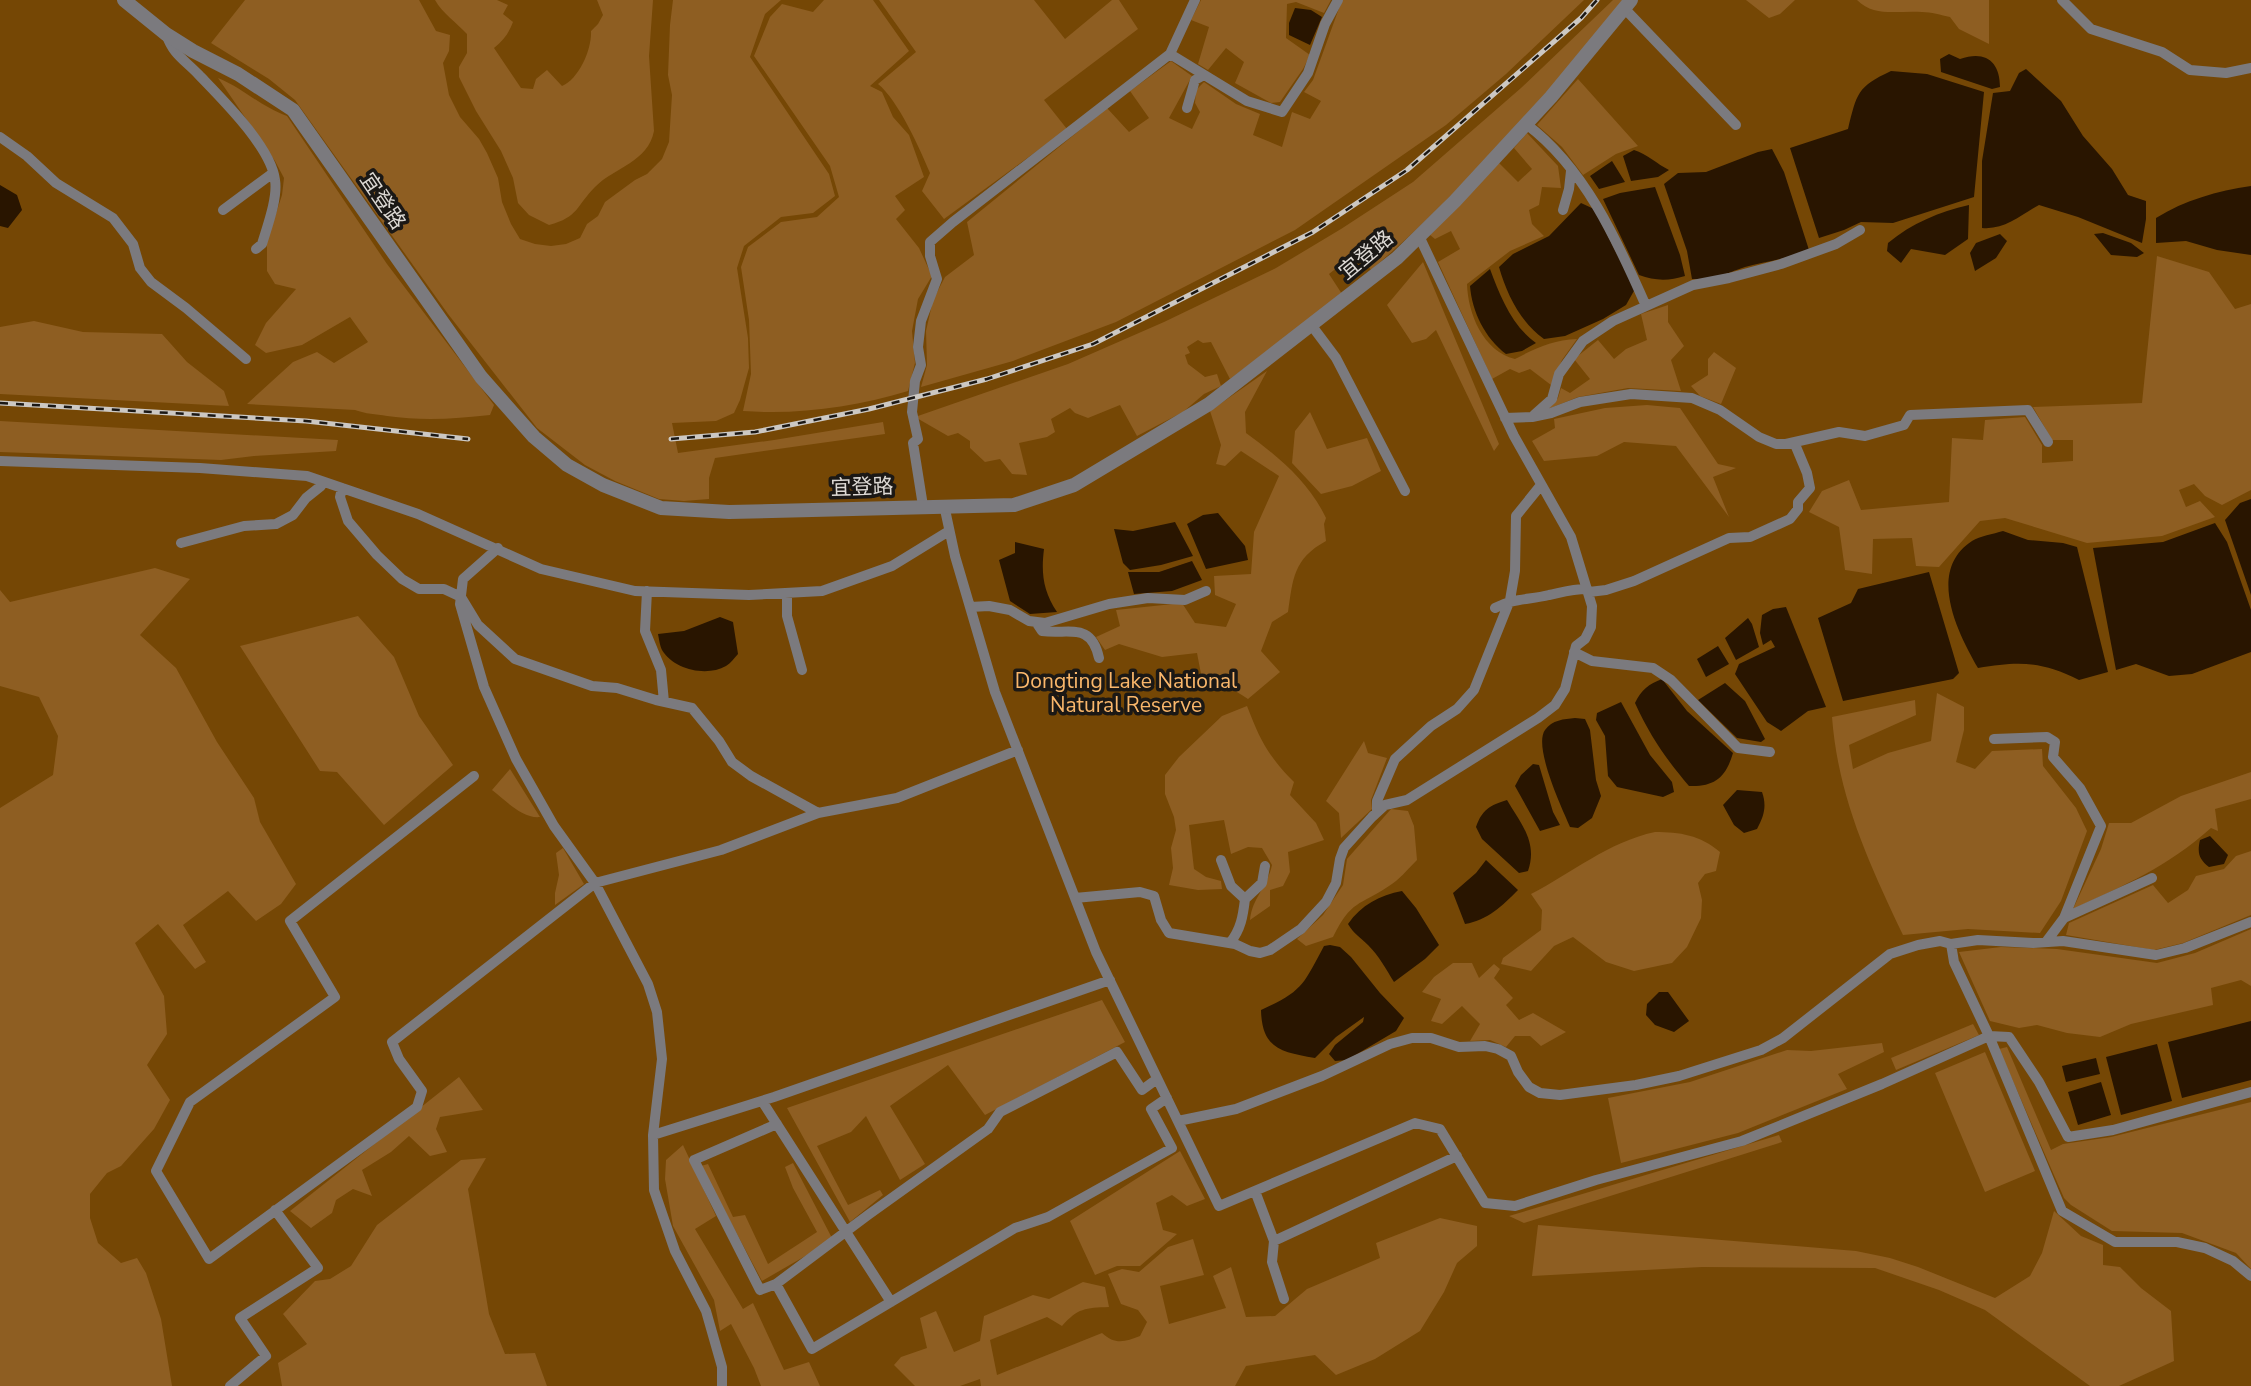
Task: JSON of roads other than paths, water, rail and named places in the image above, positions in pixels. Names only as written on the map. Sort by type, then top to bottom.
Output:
[{"type":"street","name":"宜登路","points":[[124,0],[166,34],[238,74],[293,110],[481,377],[534,437],[566,464],[603,485],[661,508],[729,512],[1014,505],[1074,485],[1209,404],[1397,258],[1455,201],[1526,124],[1628,4]]},
{"type":"street","points":[[923,506],[913,443],[918,439],[912,412],[915,380],[921,365],[918,347],[921,321],[937,279],[930,256],[930,242],[1170,54],[1195,0]]},
{"type":"street","points":[[1170,54],[1247,101],[1282,112],[1308,74],[1325,24],[1338,0]]},
{"type":"street","points":[[2062,0],[2091,29],[2162,52],[2190,70],[2226,73],[2251,68]]},
{"type":"street","points":[[1628,4],[1737,125]]},
{"type":"street","points":[[166,34],[172,50],[223,100],[269,160],[276,181],[262,244],[256,249]]},
{"type":"street","points":[[1187,108],[1195,80],[1204,75]]},
{"type":"street","points":[[1526,124],[1549,141],[1587,192],[1618,241],[1646,306]]},
{"type":"street","points":[[0,137],[27,156],[56,183],[113,218],[133,244],[140,268],[151,282],[246,359]]},
{"type":"street","points":[[1563,210],[1571,171]]},
{"type":"street","points":[[223,210],[273,173]]},
{"type":"street","points":[[1532,417],[1552,399],[1559,374],[1583,341],[1613,321],[1693,285],[1781,264],[1836,244],[1860,230]]},
{"type":"street","points":[[1075,898],[1140,892],[1154,896],[1161,920],[1170,933],[1230,943],[1260,953],[1270,950],[1301,929],[1326,902],[1336,883],[1344,848],[1377,812],[1385,806],[1407,800],[1555,705],[1565,689],[1576,646],[1585,639],[1591,627],[1592,606],[1571,537],[1505,418],[1419,236]]},
{"type":"street","points":[[1312,326],[1336,358],[1405,491]]},
{"type":"street","points":[[1505,418],[1532,417],[1580,402],[1631,394],[1692,398],[1720,410],[1759,438],[1776,444],[1839,432],[1866,436],[1904,425],[1910,415],[2028,410],[2048,442]]},
{"type":"street","points":[[1495,608],[1510,600],[1549,596],[1569,589],[1606,590],[1634,581],[1729,538],[1749,537],[1790,519],[1798,509],[1798,502],[1810,488],[1794,442]]},
{"type":"street","points":[[0,461],[200,468],[307,476],[418,514],[541,569],[647,591],[749,595],[822,591],[892,566],[950,531]]},
{"type":"street","points":[[1377,812],[1377,801],[1395,759],[1431,726],[1457,709],[1474,690],[1510,600],[1516,571],[1516,516],[1541,485]]},
{"type":"street","points":[[181,543],[244,526],[276,524],[293,515],[306,498],[321,486]]},
{"type":"street","points":[[342,488],[340,497],[348,522],[377,555],[402,579],[419,589],[444,589],[461,597],[478,625],[515,659],[592,686],[617,688],[692,708],[732,762],[751,776],[818,813]]},
{"type":"street","points":[[944,505],[995,692],[1075,898],[1110,980],[1219,1206],[1415,1122],[1440,1129],[1485,1203],[1515,1206],[1608,1176],[1742,1141],[1882,1084],[1989,1036],[2008,1037],[2039,1082],[2068,1137],[2113,1130],[2251,1092]]},
{"type":"street","points":[[498,548],[463,579],[460,604],[484,687],[516,759],[554,826],[595,883],[648,984],[657,1012],[662,1059],[653,1135],[654,1190],[675,1251],[706,1311],[722,1367],[722,1386]]},
{"type":"street","points":[[647,591],[645,631],[661,670],[664,702]]},
{"type":"street","points":[[970,607],[989,606],[1010,610],[1029,621],[1045,623],[1109,604],[1149,598],[1185,600],[1206,591]]},
{"type":"street","points":[[787,593],[787,616],[803,670]]},
{"type":"street","points":[[1035,622],[1042,631],[1053,633],[1074,630],[1087,636],[1096,646],[1098,658]]},
{"type":"street","points":[[1574,652],[1592,661],[1653,668],[1671,680],[1738,748],[1770,752]]},
{"type":"street","points":[[1994,739],[2047,737],[2055,742],[2053,757],[2080,788],[2101,826],[2064,918],[2046,942]]},
{"type":"street","points":[[474,776],[290,921],[335,998],[190,1102],[156,1171],[209,1259],[417,1107],[422,1091],[399,1059],[392,1042],[595,883],[721,850],[818,813],[897,798],[1018,750]]},
{"type":"street","points":[[1221,860],[1231,886],[1245,899]]},
{"type":"street","points":[[1230,943],[1244,916],[1245,899],[1262,883],[1265,866]]},
{"type":"street","points":[[2064,918],[2152,878]]},
{"type":"street","points":[[1178,1121],[1236,1109],[1412,1038],[1430,1038],[1458,1047],[1485,1046],[1498,1049],[1511,1056],[1529,1087],[1540,1093],[1560,1096],[1636,1085],[1679,1076],[1761,1050],[1783,1038],[1890,954],[1918,945],[1940,941],[1951,944],[1978,940],[2063,941],[2156,955],[2185,948],[2251,922]]},
{"type":"street","points":[[1951,944],[1954,962],[1989,1036],[2062,1211],[2115,1242],[2177,1242],[2205,1248],[2233,1261],[2251,1276]]},
{"type":"street","points":[[653,1135],[762,1101],[1110,980]]},
{"type":"street","points":[[776,1284],[812,1349],[1015,1228],[1048,1217],[1172,1148],[1142,1090],[1117,1052],[1000,1112],[988,1129],[776,1284],[760,1290],[694,1160],[777,1124]]},
{"type":"street","points":[[1142,1090],[1157,1079]]},
{"type":"street","points":[[1151,1109],[1167,1098]]},
{"type":"street","points":[[762,1101],[891,1302]]},
{"type":"street","points":[[1274,1241],[1457,1156]]},
{"type":"street","points":[[1255,1191],[1274,1241],[1272,1262],[1284,1299]]},
{"type":"street","points":[[230,1386],[266,1356],[240,1318],[318,1268],[275,1210]]},
{"type":"railway","points":[[671,439],[755,432],[869,409],[987,379],[1093,344],[1313,232],[1407,170],[1581,18],[1597,0]]},
{"type":"railway","points":[[0,403],[306,421],[468,439]]},
{"type":"park label","name":"Dongting Lake National Natural Reserve","points":[[1126,693]]}]
